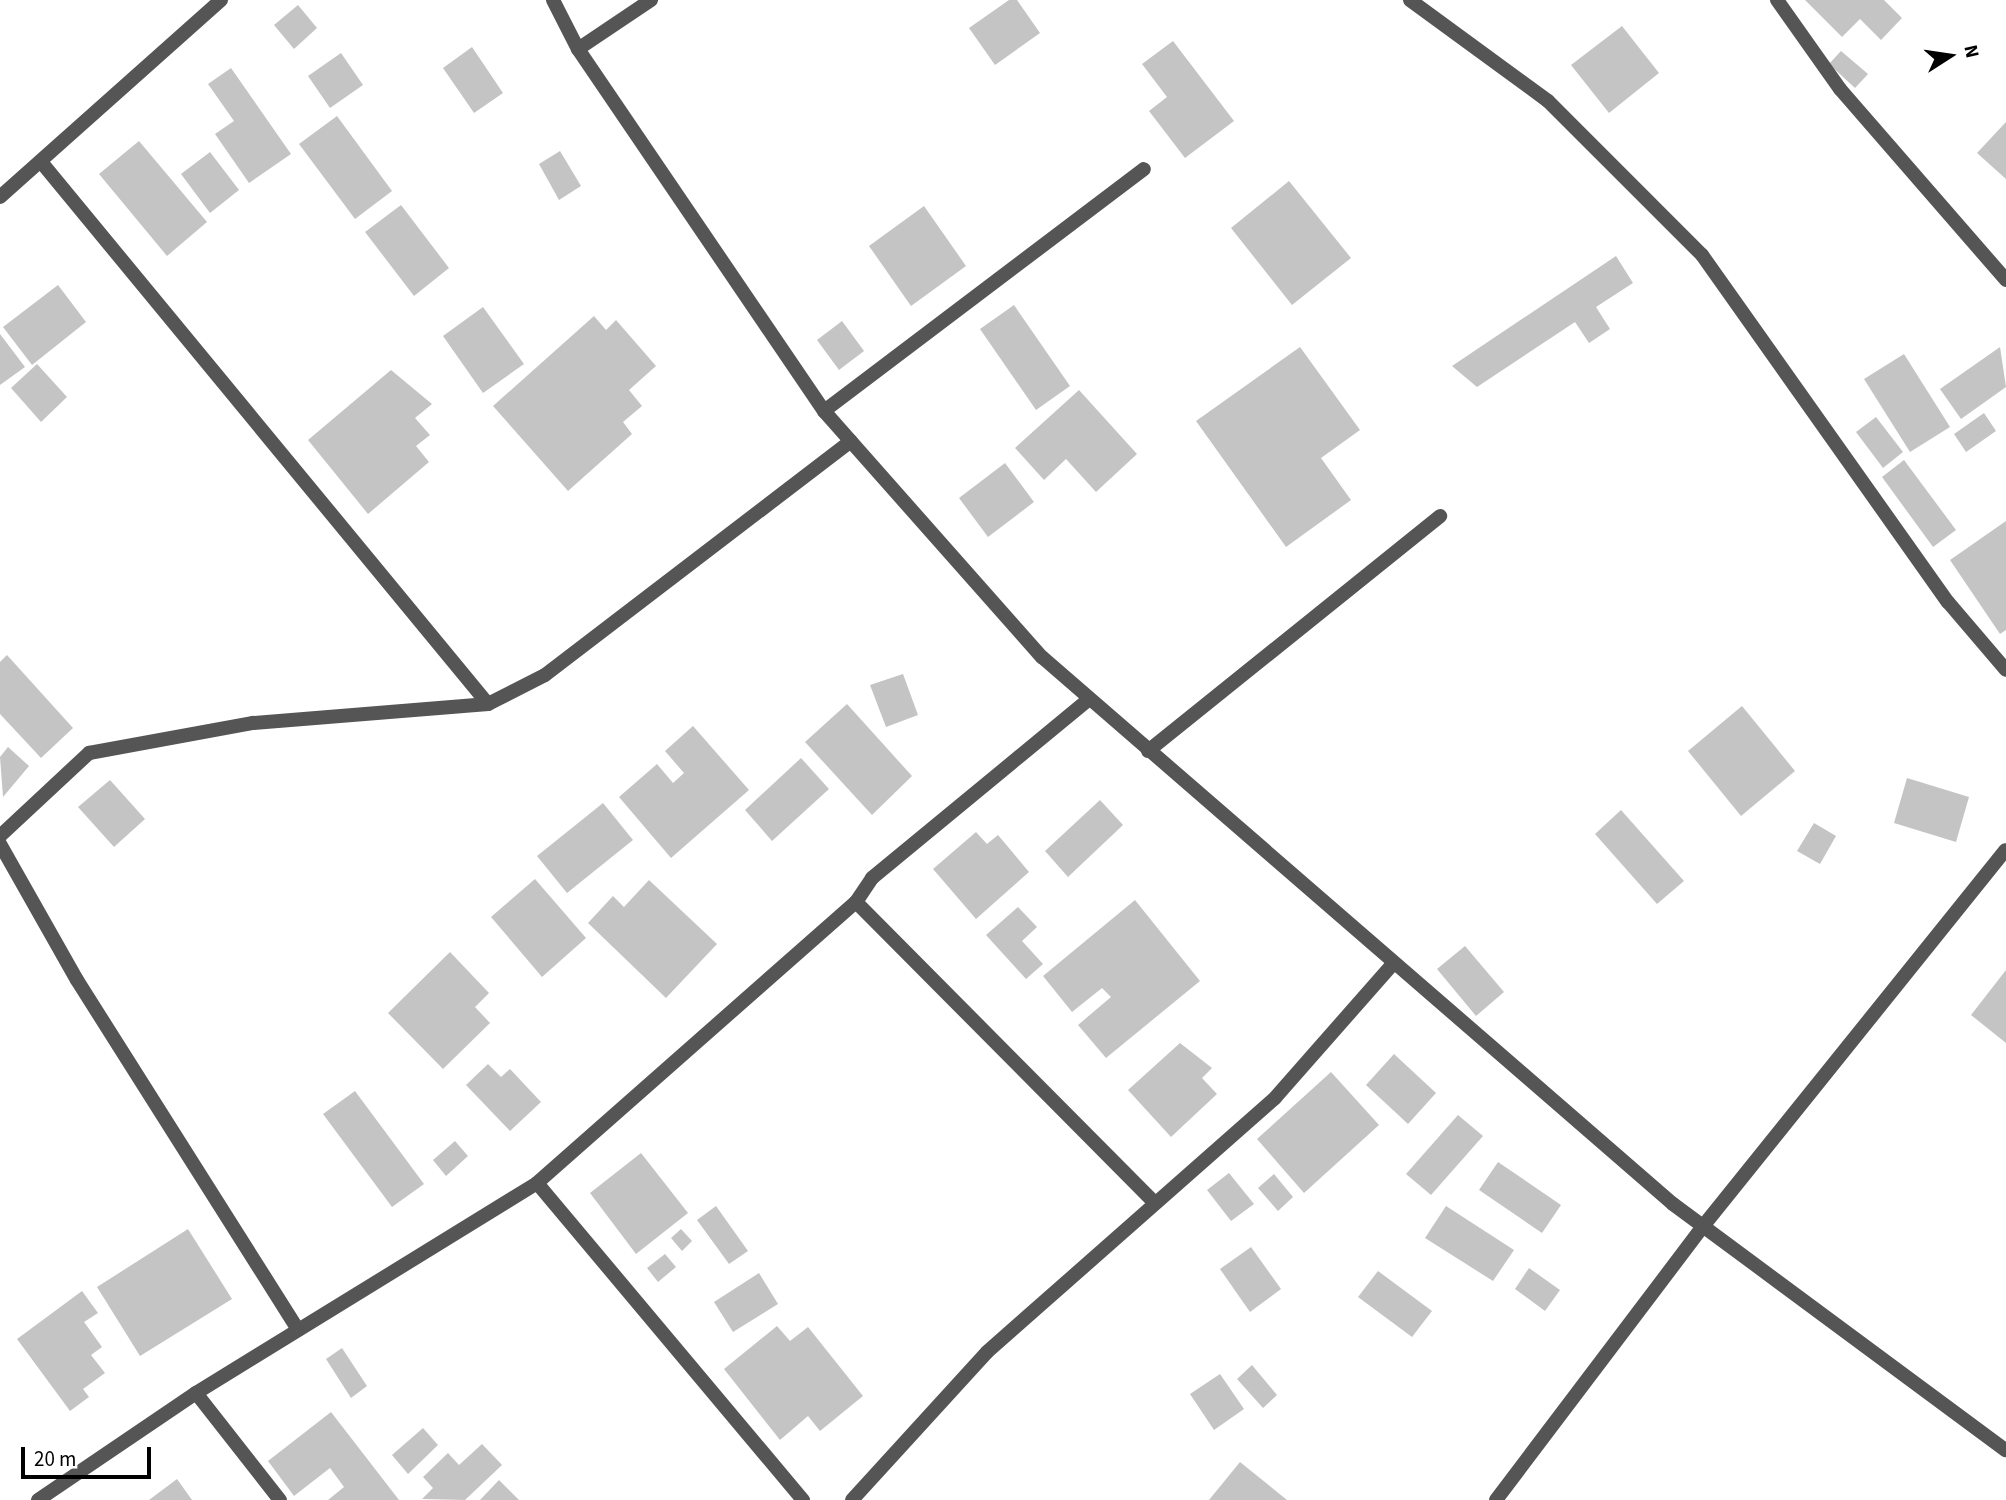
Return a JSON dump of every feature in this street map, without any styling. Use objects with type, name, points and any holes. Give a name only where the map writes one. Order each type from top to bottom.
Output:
[{"type":"street","points":[[0,197],[42,163],[220,0]]},
{"type":"street","points":[[553,0],[578,49],[824,411],[1042,657],[1391,966],[1704,1225],[2006,1450]]},
{"type":"street","points":[[578,49],[651,0]]},
{"type":"street","points":[[1410,0],[1548,101],[1702,254],[1948,602],[2006,670]]},
{"type":"street","points":[[1777,0],[1840,89],[2006,280]]},
{"type":"street","points":[[42,163],[488,704]]},
{"type":"street","points":[[824,411],[1144,169]]},
{"type":"street","points":[[0,835],[89,753],[253,723],[488,704],[545,675],[851,441]]},
{"type":"street","points":[[1148,751],[1440,516]]},
{"type":"street","points":[[38,1500],[196,1393],[537,1183],[856,902],[872,878],[1089,699]]},
{"type":"street","points":[[0,844],[77,980],[298,1330]]},
{"type":"street","points":[[1496,1500],[1704,1225],[2006,850]]},
{"type":"street","points":[[856,902],[1153,1201]]},
{"type":"street","points":[[852,1500],[987,1352],[1153,1201],[1275,1098],[1391,966]]},
{"type":"street","points":[[537,1183],[803,1500]]},
{"type":"street","points":[[196,1393],[280,1500]]},
{"type":"building","points":[[1009,0],[1017,0],[1040,33],[995,65],[969,28]]},
{"type":"building","points":[[1805,0],[1884,0],[1902,18],[1881,40],[1860,19],[1842,37]]},
{"type":"building","points":[[298,5],[317,28],[294,49],[274,25]]},
{"type":"building","points":[[1622,26],[1659,73],[1609,113],[1571,65]]},
{"type":"building","points":[[1173,41],[1234,121],[1185,158],[1149,111],[1167,97],[1142,64]]},
{"type":"building","points":[[472,47],[503,93],[474,113],[443,68]]},
{"type":"building","points":[[1841,51],[1868,74],[1855,88],[1829,64]]},
{"type":"building","points":[[341,53],[363,85],[330,108],[308,76]]},
{"type":"building","points":[[231,68],[291,154],[249,183],[215,134],[234,121],[208,84]]},
{"type":"building","points":[[337,116],[392,191],[355,219],[299,144]]},
{"type":"building","points":[[2006,122],[2006,179],[1977,153]]},
{"type":"building","points":[[139,141],[207,222],[167,256],[99,174]]},
{"type":"building","points":[[560,151],[581,186],[559,200],[539,164]]},
{"type":"building","points":[[210,152],[239,190],[210,213],[181,174]]},
{"type":"building","points":[[1289,181],[1351,258],[1292,305],[1231,228]]},
{"type":"building","points":[[401,205],[449,268],[414,296],[365,232]]},
{"type":"building","points":[[924,206],[966,266],[911,306],[869,246]]},
{"type":"building","points":[[1616,256],[1633,283],[1596,307],[1610,329],[1589,343],[1575,322],[1477,387],[1452,366]]},
{"type":"building","points":[[58,285],[86,322],[32,365],[3,327]]},
{"type":"building","points":[[1014,305],[1070,386],[1036,410],[980,329]]},
{"type":"building","points":[[483,307],[524,364],[483,393],[443,336]]},
{"type":"building","points":[[594,316],[606,330],[616,320],[656,366],[629,390],[642,406],[623,422],[632,434],[568,491],[493,406]]},
{"type":"building","points":[[842,321],[864,351],[839,370],[817,340]]},
{"type":"building","points":[[0,334],[25,367],[0,385]]},
{"type":"building","points":[[1300,347],[1360,430],[1321,458],[1351,500],[1286,547],[1196,421]]},
{"type":"building","points":[[2000,347],[2006,387],[1961,419],[1940,389]]},
{"type":"building","points":[[1904,354],[1950,427],[1910,452],[1864,379]]},
{"type":"building","points":[[37,364],[67,397],[41,422],[11,388]]},
{"type":"building","points":[[391,370],[432,404],[415,418],[430,435],[416,446],[429,462],[368,514],[308,440]]},
{"type":"building","points":[[1079,390],[1137,454],[1096,492],[1066,459],[1044,480],[1015,448]]},
{"type":"building","points":[[1984,413],[1996,431],[1966,452],[1954,434]]},
{"type":"building","points":[[1876,417],[1903,452],[1883,468],[1856,432]]},
{"type":"building","points":[[1904,460],[1956,530],[1933,547],[1882,477]]},
{"type":"building","points":[[1005,463],[1034,502],[988,537],[959,498]]},
{"type":"building","points":[[2006,521],[2006,630],[2000,634],[1950,560]]},
{"type":"building","points":[[7,655],[73,728],[41,758],[0,714],[0,662]]},
{"type":"building","points":[[903,674],[918,715],[886,727],[870,685]]},
{"type":"building","points":[[847,704],[912,776],[872,815],[805,742]]},
{"type":"building","points":[[1742,706],[1795,771],[1741,816],[1688,751]]},
{"type":"building","points":[[693,726],[749,790],[671,858],[619,797],[657,764],[673,783],[684,773],[665,751]]},
{"type":"building","points":[[8,747],[29,766],[3,797],[0,757]]},
{"type":"building","points":[[801,758],[829,789],[772,841],[745,810]]},
{"type":"building","points":[[1907,778],[1969,797],[1956,842],[1894,823]]},
{"type":"building","points":[[110,780],[145,819],[114,847],[78,807]]},
{"type":"building","points":[[1100,800],[1123,825],[1068,877],[1045,851]]},
{"type":"building","points":[[603,803],[633,840],[567,893],[537,856]]},
{"type":"building","points":[[1621,810],[1684,881],[1657,904],[1595,834]]},
{"type":"building","points":[[1814,823],[1836,836],[1820,864],[1797,851]]},
{"type":"building","points":[[976,832],[987,844],[998,835],[1029,872],[976,919],[933,869]]},
{"type":"building","points":[[535,879],[586,938],[542,977],[491,917]]},
{"type":"building","points":[[649,880],[717,944],[666,998],[588,923],[613,896],[624,907]]},
{"type":"building","points":[[1135,900],[1200,981],[1106,1058],[1078,1025],[1111,997],[1102,988],[1072,1012],[1043,976]]},
{"type":"building","points":[[1018,907],[1037,927],[1022,941],[1043,964],[1026,979],[986,935]]},
{"type":"building","points":[[1465,946],[1504,992],[1476,1016],[1437,969]]},
{"type":"building","points":[[450,952],[489,993],[475,1007],[490,1023],[443,1069],[388,1013]]},
{"type":"building","points":[[2006,970],[2006,1043],[1971,1015]]},
{"type":"building","points":[[1180,1043],[1212,1068],[1202,1078],[1217,1094],[1171,1137],[1128,1090]]},
{"type":"building","points":[[1394,1054],[1436,1093],[1408,1124],[1366,1085]]},
{"type":"building","points":[[488,1064],[501,1077],[510,1069],[541,1102],[510,1131],[466,1085]]},
{"type":"building","points":[[1331,1072],[1379,1125],[1304,1193],[1257,1139]]},
{"type":"building","points":[[355,1091],[424,1184],[392,1207],[323,1114]]},
{"type":"building","points":[[1458,1115],[1483,1136],[1431,1195],[1406,1174]]},
{"type":"building","points":[[455,1141],[468,1156],[446,1176],[433,1160]]},
{"type":"building","points":[[641,1153],[688,1213],[636,1254],[590,1193]]},
{"type":"building","points":[[1498,1162],[1561,1205],[1542,1233],[1479,1190]]},
{"type":"building","points":[[1229,1173],[1254,1204],[1231,1221],[1207,1190]]},
{"type":"building","points":[[1274,1174],[1293,1197],[1278,1211],[1258,1188]]},
{"type":"building","points":[[716,1206],[748,1251],[729,1264],[697,1220]]},
{"type":"building","points":[[1446,1206],[1514,1250],[1493,1281],[1425,1238]]},
{"type":"building","points":[[188,1229],[232,1299],[140,1356],[97,1287]]},
{"type":"building","points":[[681,1229],[692,1241],[682,1251],[671,1238]]},
{"type":"building","points":[[1251,1247],[1281,1289],[1250,1312],[1220,1269]]},
{"type":"building","points":[[665,1254],[676,1267],[658,1282],[647,1268]]},
{"type":"building","points":[[1529,1268],[1560,1290],[1545,1311],[1515,1289]]},
{"type":"building","points":[[1378,1271],[1432,1311],[1412,1337],[1358,1297]]},
{"type":"building","points":[[759,1273],[778,1304],[733,1332],[714,1302]]},
{"type":"building","points":[[82,1291],[98,1313],[84,1322],[102,1347],[91,1355],[105,1373],[83,1389],[89,1397],[70,1411],[17,1339]]},
{"type":"building","points":[[777,1326],[790,1341],[808,1327],[863,1396],[820,1431],[808,1416],[780,1440],[724,1369]]},
{"type":"building","points":[[342,1348],[367,1386],[351,1398],[326,1359]]},
{"type":"building","points":[[1252,1365],[1277,1395],[1263,1408],[1237,1379]]},
{"type":"building","points":[[1220,1374],[1244,1409],[1214,1430],[1190,1394]]},
{"type":"building","points":[[331,1412],[399,1500],[328,1500],[344,1487],[330,1468],[294,1496],[268,1461]]},
{"type":"building","points":[[423,1428],[438,1445],[408,1474],[392,1455]]},
{"type":"building","points":[[482,1444],[502,1465],[465,1500],[422,1499],[433,1488],[423,1477],[448,1453],[459,1465]]},
{"type":"building","points":[[1240,1462],[1287,1500],[1209,1500]]},
{"type":"building","points":[[177,1479],[192,1500],[149,1500]]},
{"type":"building","points":[[499,1480],[519,1500],[480,1500]]}]
